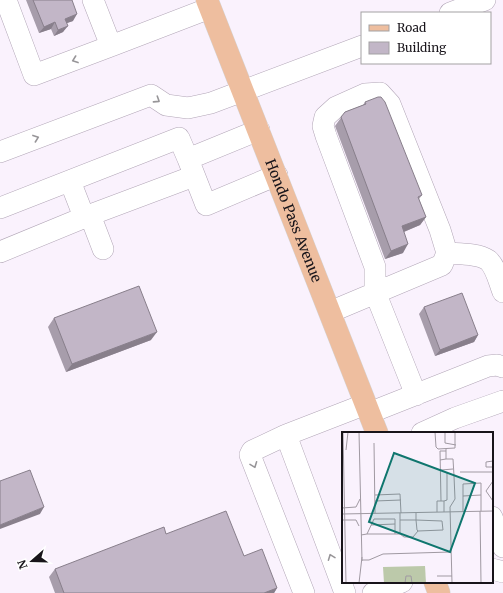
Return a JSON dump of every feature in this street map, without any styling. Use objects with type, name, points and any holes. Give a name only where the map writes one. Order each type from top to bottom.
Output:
[{"type":"main road","name":"Hondo Pass Avenue","points":[[209,4],[371,417]]},
{"type":"street","points":[[6,0],[34,75],[111,46],[209,4]]},
{"type":"street","points":[[14,0],[42,72]]},
{"type":"street","points":[[94,0],[111,46]]},
{"type":"street","points":[[453,12],[484,0]]},
{"type":"street","points":[[0,152],[151,95],[166,105],[188,108],[211,103],[361,46]]},
{"type":"street","points":[[330,312],[375,292],[442,265],[447,253],[390,104],[380,93],[365,94],[336,107],[325,117],[323,126],[375,267],[375,292],[416,395]]},
{"type":"street","points":[[0,252],[87,216],[191,167],[259,130]]},
{"type":"street","points":[[0,208],[179,138],[206,205],[277,175]]},
{"type":"street","points":[[70,181],[103,249]]},
{"type":"street","points":[[447,253],[478,256],[488,260],[495,270],[503,292]]},
{"type":"street","points":[[304,593],[250,455],[252,451],[286,435],[371,417],[416,395],[488,366],[497,365],[503,367]]},
{"type":"street","points":[[427,432],[458,426],[503,401]]},
{"type":"street","points":[[286,435],[345,593]]},
{"type":"street","points":[[493,569],[503,572]]},
{"type":"street","points":[[373,593],[399,583]]},
{"type":"building","points":[[33,0],[72,0],[77,14],[65,19],[68,26],[58,30],[55,22],[44,27]]},
{"type":"building","points":[[381,97],[385,102],[422,195],[418,197],[426,217],[402,226],[408,244],[391,251],[341,117],[345,112],[366,104],[365,102]]},
{"type":"building","points":[[139,286],[157,332],[72,364],[54,318]]},
{"type":"building","points":[[462,293],[478,335],[440,350],[424,307]]},
{"type":"building","points":[[30,470],[44,507],[0,525],[0,481]]},
{"type":"building","points":[[226,511],[244,556],[262,549],[277,588],[264,593],[64,593],[55,569],[164,527],[166,534]]}]
